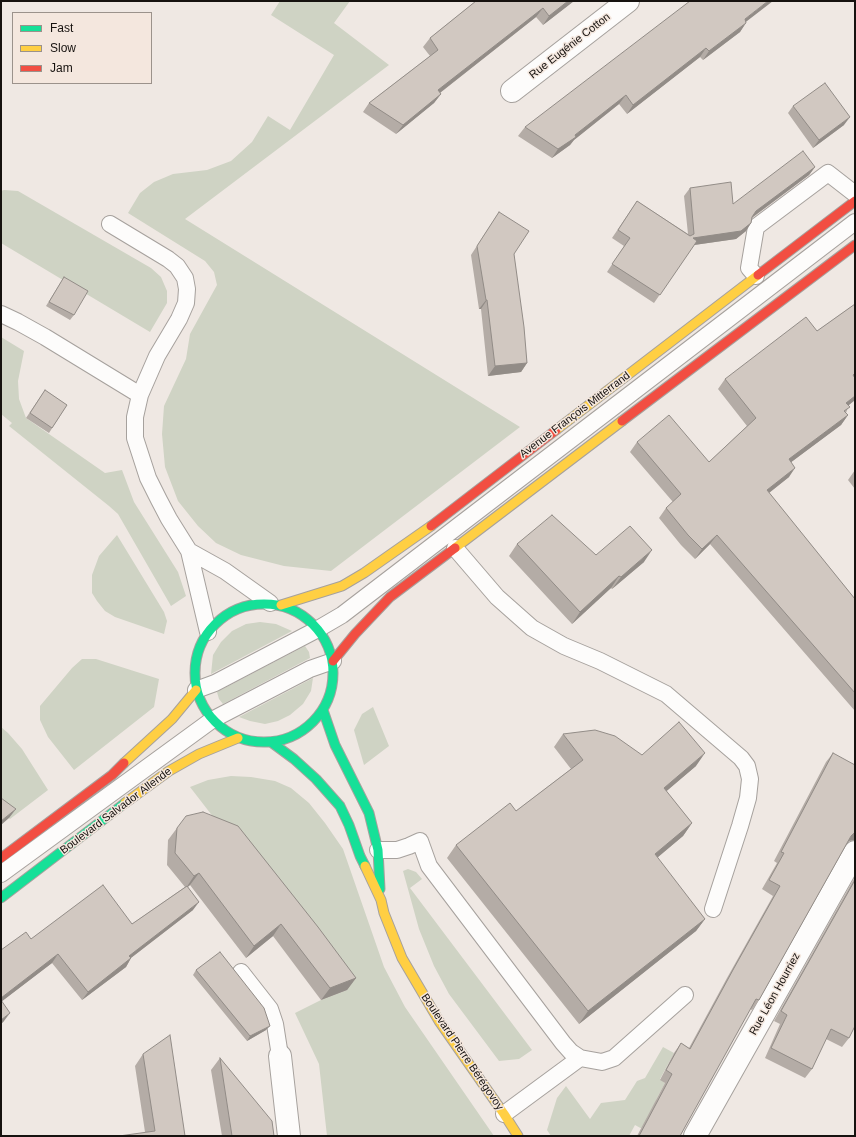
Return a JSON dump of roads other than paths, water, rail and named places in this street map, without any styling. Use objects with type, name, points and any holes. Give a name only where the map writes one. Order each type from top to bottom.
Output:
[{"type":"main road","name":"Avenue François Mitterrand","points":[[238,738],[224,730],[212,720],[202,706],[196,690],[194,674],[200,644],[208,632],[220,619],[236,610],[252,604],[276,604],[342,586],[364,573],[421,533],[855,201]]},
{"type":"main road","points":[[333,661],[355,634],[390,597],[855,245]]},
{"type":"main road","points":[[238,738],[254,742],[271,742],[286,739],[301,732],[313,722],[323,710],[330,695],[334,678],[333,661],[328,646],[318,629],[309,620],[296,611],[276,604]]},
{"type":"main road","points":[[1,858],[112,775],[172,718],[196,690]]},
{"type":"main road","name":"Boulevard Pierre Bérégovoy","points":[[323,710],[335,745],[369,813],[378,850],[381,900]]},
{"type":"main road","name":"Boulevard Salvador Allende","points":[[1,898],[139,792],[169,771],[199,754],[238,738]]},
{"type":"main road","name":"Boulevard Pierre Bérégovoy","points":[[271,742],[294,759],[316,779],[340,806],[349,825],[360,856],[381,900],[402,958],[439,1021],[518,1136]]},
{"type":"street","name":"Rue Eugénie Cotton","points":[[512,91],[628,1]]},
{"type":"street","name":"Rue Léon Hourriez","points":[[695,1136],[855,852]]},
{"type":"street","points":[[280,1056],[289,1136]]},
{"type":"lane","points":[[756,276],[749,268],[756,227],[828,173],[855,194]]},
{"type":"lane","points":[[196,690],[215,683],[342,615],[855,222]]},
{"type":"lane","points":[[110,224],[168,259],[177,266],[185,278],[187,289],[186,303],[157,356],[140,395],[135,417],[135,438],[148,478],[168,519],[189,551],[208,632]]},
{"type":"lane","points":[[1,314],[45,337],[140,395]]},
{"type":"lane","points":[[455,548],[497,597],[532,628],[564,646],[600,661],[666,694],[741,758],[748,766],[750,779],[748,798],[713,909]]},
{"type":"lane","points":[[189,551],[225,571],[276,604]]},
{"type":"lane","points":[[1,874],[212,720],[310,669],[333,661]]},
{"type":"lane","points":[[378,850],[397,850],[420,841],[428,866],[563,1043],[571,1052],[580,1058],[602,1062],[614,1058],[685,995]]},
{"type":"lane","points":[[241,972],[270,1009],[276,1024],[280,1056]]},
{"type":"lane","points":[[504,1114],[580,1058]]}]
